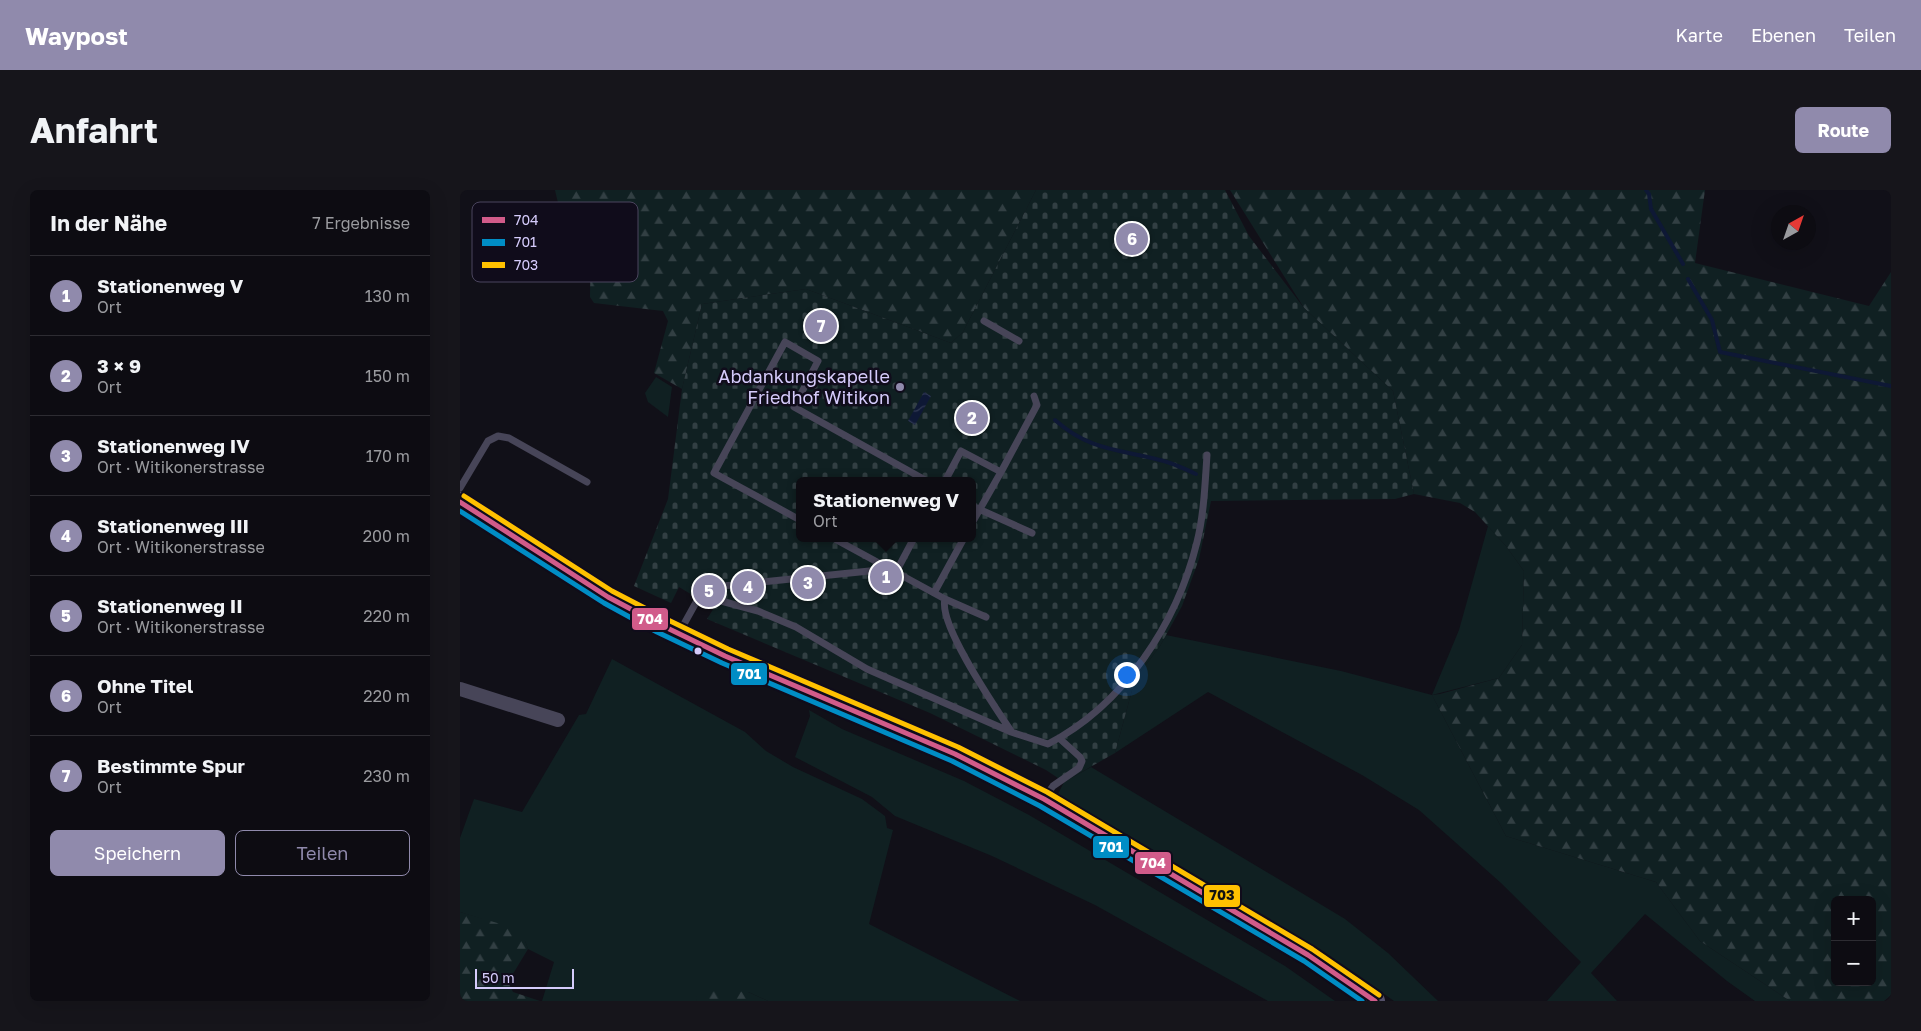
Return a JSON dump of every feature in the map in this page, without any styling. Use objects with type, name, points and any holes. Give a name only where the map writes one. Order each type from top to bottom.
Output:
[{"type":"main road","points":[[460,502],[608,597],[742,663],[955,754],[1044,799],[1308,955],[1375,1001]]},
{"type":"street","points":[[460,689],[558,720]]},
{"type":"lane","points":[[984,321],[1019,341]]},
{"type":"lane","points":[[796,518],[714,473],[785,342],[818,360],[794,407],[920,477]]},
{"type":"lane","points":[[976,516],[1037,405],[1034,396]]},
{"type":"lane","points":[[460,488],[488,442],[498,436],[510,438],[586,482]]},
{"type":"lane","points":[[947,477],[961,452],[1001,472]]},
{"type":"lane","points":[[699,595],[758,611],[796,627],[867,668],[1011,732],[1048,744],[1093,713],[1126,681],[1158,638],[1182,592],[1197,542],[1204,504],[1207,455]]},
{"type":"lane","points":[[976,508],[1032,533]]},
{"type":"lane","points":[[840,542],[945,599],[986,617]]},
{"type":"lane","points":[[892,571],[911,542]]},
{"type":"lane","points":[[934,593],[962,542]]},
{"type":"lane","points":[[679,633],[704,588],[892,571]]},
{"type":"lane","points":[[945,599],[943,606],[955,638],[970,668],[1011,732]]},
{"type":"lane","points":[[1044,799],[1053,786],[1079,768],[1082,761],[1059,738]]},
{"type":"green space","points":[[555,190],[1036,190],[963,332],[951,343],[806,289],[702,304],[682,389],[654,373],[668,321],[663,311],[594,303],[590,297],[590,282],[638,282],[638,202],[558,202]]},
{"type":"green space","points":[[1036,190],[1225,190],[1249,236],[1304,308],[1393,391],[1414,494],[1395,499],[1211,501],[1199,559],[1182,606],[1160,646],[1135,679],[1115,753],[1064,782],[1046,770],[930,713],[707,619],[714,608],[679,587],[671,603],[634,586],[668,499],[682,389],[702,304],[806,289],[951,343],[963,332]]},
{"type":"green space","points":[[1230,190],[1705,190],[1695,263],[1869,306],[1891,272],[1891,995],[1884,1001],[1790,1001],[1700,941],[1656,882],[1506,836],[1432,695],[1499,678],[1522,645],[1524,571],[1506,546],[1475,512],[1460,503],[1414,494],[1393,391],[1304,308]]},
{"type":"green space","points":[[656,377],[672,387],[668,417],[648,402],[645,393]]},
{"type":"green space","points":[[1488,526],[1506,546],[1524,571],[1522,645],[1499,678],[1432,695],[1459,630]]},
{"type":"green space","points":[[1166,635],[1341,671],[1432,695],[1506,836],[1656,882],[1700,941],[1790,1001],[1755,1001],[1727,981],[1645,914],[1591,973],[1617,1001],[1547,1001],[1581,962],[1501,883],[1419,810],[1362,775],[1208,692],[1115,753],[1135,679]]},
{"type":"green space","points":[[612,659],[745,732],[766,751],[793,767],[862,799],[885,816],[887,828],[893,830],[869,924],[1020,1001],[768,1001],[748,992],[696,997],[697,1001],[542,1001],[554,962],[528,949],[525,941],[482,919],[460,912],[460,838],[474,799],[522,812],[579,715],[586,714]]},
{"type":"green space","points":[[809,710],[842,729],[964,781],[1029,815],[1285,966],[1335,1001],[1268,1001],[1095,905],[992,856],[895,816],[872,797],[795,757],[810,716]]},
{"type":"green space","points":[[1091,767],[1345,919],[1388,953],[1438,1001],[1394,1001],[1343,965],[1257,912],[1058,794],[1064,782]]},
{"type":"green space","points":[[460,912],[521,930],[528,949],[508,982],[513,992],[540,1001],[460,1001]]},
{"type":"green space","points":[[714,989],[748,992],[768,1001],[697,1001],[695,997]]},
{"type":"water","points":[[924,392],[931,396],[915,425],[908,421]]},
{"type":"waterway","points":[[1646,190],[1649,194],[1651,209],[1683,264]]},
{"type":"waterway","points":[[1688,279],[1712,320],[1720,352],[1891,386]]},
{"type":"waterway","points":[[1055,420],[1069,431],[1096,445],[1170,463],[1196,474]]},
{"type":"transit line","name":"703","points":[[464,496],[612,591],[664,618],[728,649],[958,747],[1047,792],[1312,949],[1379,995]]},
{"type":"transit line","name":"704","points":[[460,502],[608,597],[661,625],[725,656],[955,754],[1044,799],[1308,955],[1375,1001]]},
{"type":"transit line","name":"701","points":[[460,511],[604,603],[657,632],[722,663],[952,761],[1040,806],[1304,961],[1362,1001]]},
{"type":"place","name":"Ohne Titel","points":[[1132,239]]},
{"type":"place","name":"Bestimmte Spur","points":[[821,326]]},
{"type":"place","name":"Abdankungskapelle Friedhof Witikon","points":[[900,387]]},
{"type":"place","name":"3 × 9","points":[[972,418]]},
{"type":"place","name":"Stationenweg V","points":[[886,577]]},
{"type":"place","name":"Stationenweg IV","points":[[808,583]]},
{"type":"place","name":"Stationenweg III","points":[[748,587]]},
{"type":"place","name":"Stationenweg II","points":[[709,591]]}]
